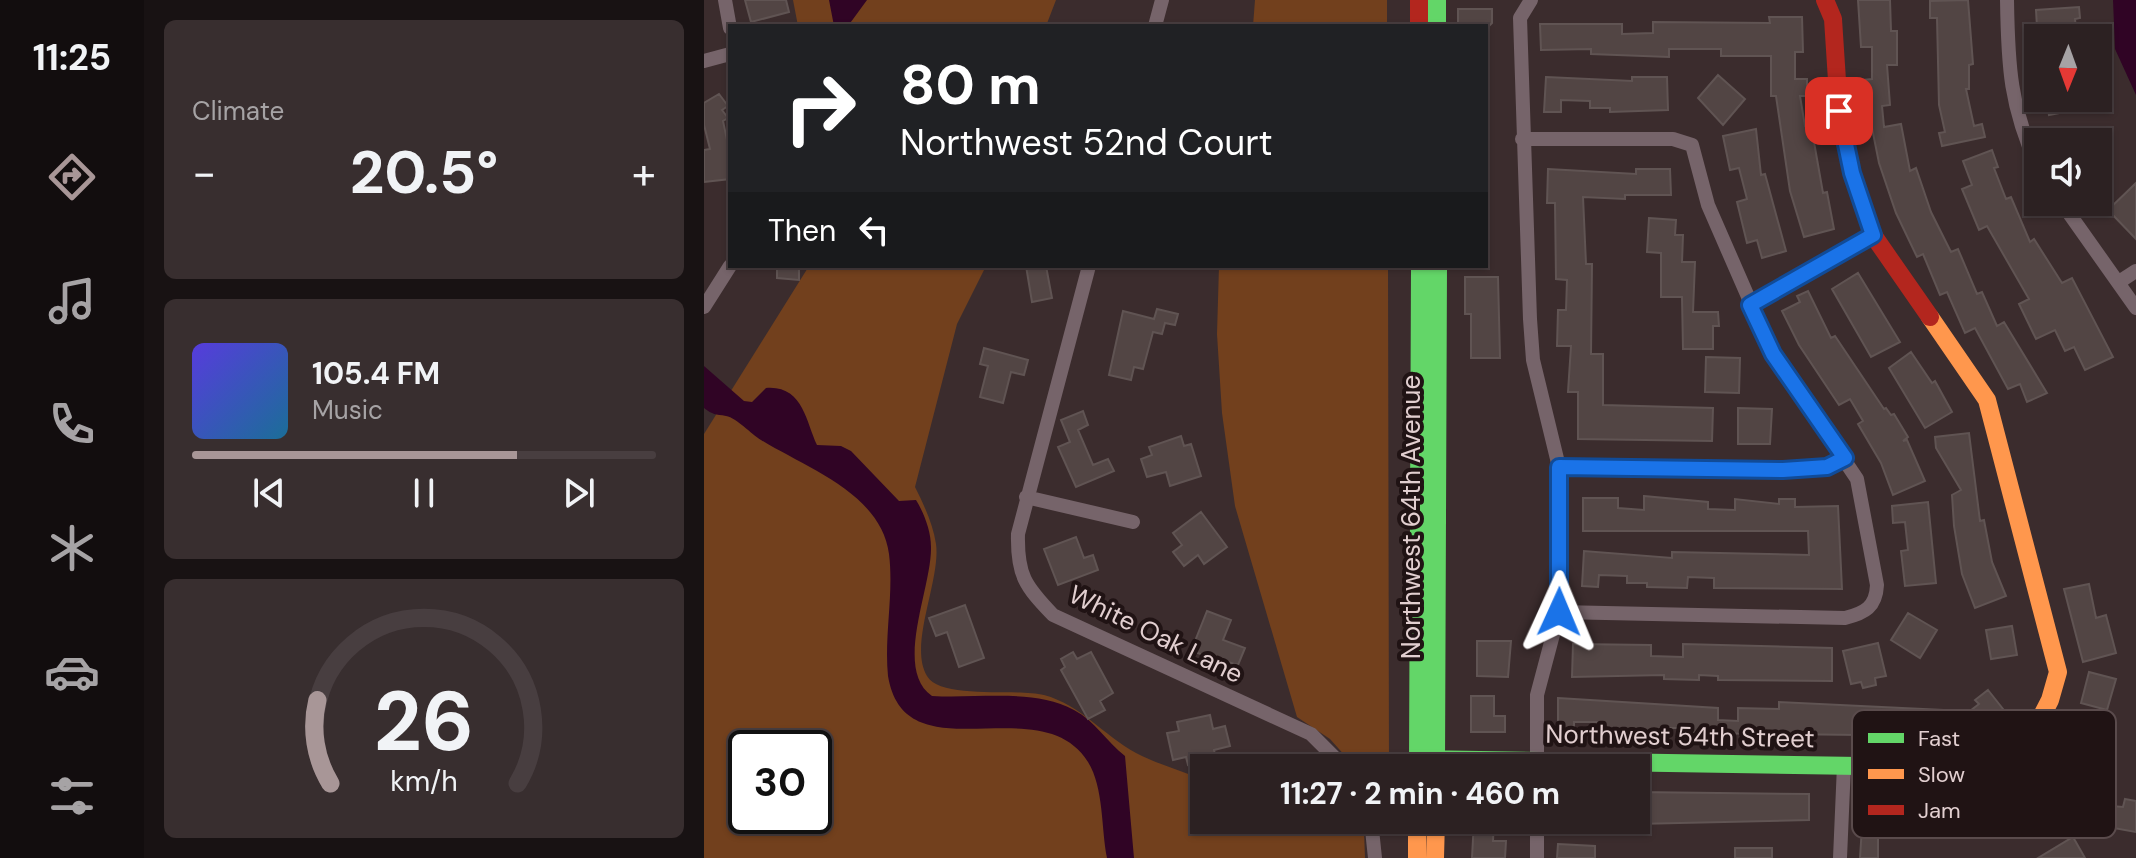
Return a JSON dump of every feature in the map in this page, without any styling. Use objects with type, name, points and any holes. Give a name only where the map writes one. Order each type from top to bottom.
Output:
[{"type":"street","points":[[725,0],[729,24]]},
{"type":"street","points":[[1156,24],[1162,0]]},
{"type":"street","points":[[1419,0],[1419,24]]},
{"type":"street","points":[[1437,0],[1437,24]]},
{"type":"street","points":[[1531,0],[1520,18],[1522,139],[1533,360],[1559,467],[1559,612],[1537,695],[1537,754]]},
{"type":"street","name":"Northwest 54th Street","points":[[1825,0],[1833,19],[1839,111],[1852,173],[1873,235],[1987,400],[2058,672],[2045,710]]},
{"type":"street","points":[[2007,0],[2008,70],[2018,123],[2024,136]]},
{"type":"street","points":[[704,61],[728,55]]},
{"type":"street","points":[[1522,139],[1673,139],[1692,145],[1708,205],[1773,354],[1857,479],[1877,585],[1874,603],[1861,614],[1845,618],[1559,612]]},
{"type":"street","points":[[2071,216],[2136,308]]},
{"type":"street","points":[[1750,305],[1873,235]]},
{"type":"street","points":[[704,307],[729,268]]},
{"type":"street","name":"White Oak Lane","points":[[1088,268],[1018,534],[1018,564],[1028,588],[1053,615],[1311,734],[1331,754]]},
{"type":"street","name":"Northwest 64th Avenue","points":[[1420,268],[1427,754]]},
{"type":"street","name":"Northwest 64th Avenue","points":[[1427,754],[1438,268]]},
{"type":"street","points":[[2119,282],[2136,271]]},
{"type":"street","points":[[1559,467],[1783,470],[1827,467],[1845,458]]},
{"type":"street","points":[[1026,497],[1133,522]]},
{"type":"street","name":"Northwest 54th Street","points":[[1650,764],[1852,765]]},
{"type":"street","points":[[1840,858],[1844,765]]},
{"type":"street","points":[[1372,834],[1375,858]]},
{"type":"street","points":[[1417,834],[1417,858]]},
{"type":"street","points":[[1435,858],[1436,834]]},
{"type":"street","points":[[1537,834],[1537,858]]},
{"type":"shaded area","points":[[793,0],[1056,0],[1047,24],[798,24]]},
{"type":"shaded area","points":[[829,0],[867,0],[849,24],[834,24]]},
{"type":"shaded area","points":[[1255,0],[1387,0],[1387,24],[1253,24]]},
{"type":"shaded area","points":[[2113,0],[2136,0],[2136,95],[2115,49]]},
{"type":"shaded area","points":[[808,268],[985,268],[957,324],[915,487],[936,544],[934,575],[921,647],[927,676],[947,688],[963,691],[1044,695],[1081,713],[1136,753],[1190,775],[1190,834],[1364,834],[1365,858],[704,858],[704,434]]},
{"type":"shaded area","points":[[1219,268],[1388,268],[1389,754],[1343,754],[1330,739],[1297,717],[1235,506],[1222,413],[1217,334]]},
{"type":"shaded area","points":[[704,366],[744,401],[752,402],[766,388],[788,392],[806,416],[817,445],[841,446],[851,451],[899,501],[916,500],[926,522],[931,547],[915,648],[921,684],[932,696],[1041,699],[1074,710],[1088,720],[1125,756],[1134,858],[1107,858],[1093,772],[1088,762],[1067,741],[1039,731],[946,728],[920,722],[900,706],[888,676],[890,569],[883,533],[872,514],[839,485],[761,440],[735,420],[704,408]]},
{"type":"building","points":[[745,0],[786,0],[789,12],[751,22]]},
{"type":"building","points":[[1858,0],[1890,0],[1891,31],[1897,31],[1897,65],[1887,65],[1890,105],[1882,106],[1884,127],[1901,124],[1910,171],[1916,168],[1931,212],[1951,252],[1958,249],[1977,294],[1982,292],[1997,326],[2004,322],[2047,393],[2027,402],[2020,384],[2008,389],[1975,328],[1965,333],[1947,292],[1940,295],[1923,254],[1917,257],[1896,213],[1879,163],[1870,118],[1866,118],[1863,80],[1872,79],[1872,47],[1861,47]]},
{"type":"building","points":[[1968,0],[1973,64],[1969,65],[1969,89],[1966,89],[1974,126],[1982,124],[1985,137],[1942,146],[1939,133],[1945,132],[1939,105],[1937,18],[1930,18],[1930,1]]},
{"type":"building","points":[[2079,7],[2080,18],[2075,19],[2076,24],[2037,24],[2036,10]]},
{"type":"building","points":[[1458,9],[1492,9],[1492,23],[1489,26],[1458,24]]},
{"type":"building","points":[[1769,17],[1802,17],[1803,52],[1795,52],[1795,79],[1807,79],[1807,96],[1800,96],[1805,126],[1811,125],[1823,193],[1827,192],[1834,229],[1804,237],[1790,191],[1776,96],[1771,96],[1771,56],[1721,56],[1721,49],[1669,49],[1669,57],[1591,54],[1591,49],[1541,50],[1540,24],[1622,24],[1622,34],[1653,33],[1653,22],[1770,23]]},
{"type":"building","points":[[1718,75],[1745,99],[1723,125],[1698,98]]},
{"type":"building","points":[[1546,77],[1632,81],[1632,77],[1667,77],[1668,110],[1610,112],[1610,108],[1590,108],[1590,101],[1561,100],[1561,112],[1544,112]]},
{"type":"building","points":[[719,94],[728,106],[722,110],[728,118],[723,121],[728,145],[728,179],[704,182],[704,150],[710,149],[704,125],[704,103]]},
{"type":"building","points":[[1756,129],[1761,175],[1765,174],[1786,251],[1762,258],[1757,240],[1747,243],[1737,202],[1747,199],[1739,168],[1730,170],[1723,136]]},
{"type":"building","points":[[1992,150],[1998,167],[1994,168],[2006,199],[2011,197],[2030,242],[2034,239],[2062,283],[2072,278],[2113,357],[2085,370],[2074,347],[2065,351],[2055,330],[2036,339],[2019,304],[2029,299],[1987,226],[1979,230],[1962,189],[1972,185],[1963,161]]},
{"type":"building","points":[[1548,169],[1636,174],[1636,169],[1670,169],[1671,195],[1625,195],[1625,199],[1583,197],[1586,264],[1592,264],[1591,354],[1603,354],[1603,405],[1713,408],[1712,441],[1578,439],[1578,392],[1568,392],[1571,346],[1557,346],[1558,310],[1566,310],[1567,280],[1556,279],[1555,203],[1547,203]]},
{"type":"building","points":[[2136,183],[2136,239],[2112,214],[2112,206]]},
{"type":"building","points":[[1649,218],[1676,220],[1675,235],[1683,235],[1682,262],[1695,262],[1693,312],[1718,312],[1719,326],[1713,326],[1713,349],[1683,349],[1682,297],[1661,297],[1661,253],[1647,252]]},
{"type":"building","points":[[777,268],[799,268],[799,280],[777,278]]},
{"type":"building","points":[[1026,268],[1046,268],[1052,298],[1032,302]]},
{"type":"building","points":[[1858,273],[1900,342],[1871,357],[1832,289]]},
{"type":"building","points":[[1465,277],[1498,277],[1500,358],[1471,358],[1471,314],[1465,314]]},
{"type":"building","points":[[1808,291],[1831,338],[1835,336],[1884,409],[1894,414],[1908,437],[1903,441],[1907,440],[1925,481],[1893,495],[1881,463],[1858,424],[1863,421],[1850,399],[1839,405],[1799,345],[1782,311],[1800,302],[1797,296]]},
{"type":"building","points":[[1157,309],[1178,314],[1175,325],[1165,323],[1162,334],[1153,332],[1143,369],[1134,367],[1131,380],[1109,375],[1123,311],[1154,319]]},
{"type":"building","points":[[984,348],[1028,360],[1024,375],[1011,372],[1003,403],[980,397],[988,366],[980,364]]},
{"type":"building","points":[[1911,352],[1932,383],[1935,381],[1952,412],[1925,428],[1889,368]]},
{"type":"building","points":[[1706,357],[1740,358],[1739,393],[1705,392]]},
{"type":"building","points":[[1738,408],[1772,409],[1770,444],[1738,444]]},
{"type":"building","points":[[1083,411],[1088,425],[1078,430],[1093,465],[1108,459],[1114,471],[1076,487],[1058,447],[1070,442],[1061,420]]},
{"type":"building","points":[[1969,433],[1980,521],[1984,520],[1992,562],[2006,596],[1975,608],[1962,574],[1954,526],[1952,495],[1961,490],[1936,448],[1935,437]]},
{"type":"building","points":[[1181,436],[1184,446],[1191,444],[1201,476],[1170,486],[1166,472],[1147,477],[1141,459],[1152,455],[1149,447]]},
{"type":"building","points":[[1644,496],[1708,502],[1708,509],[1735,510],[1735,499],[1779,504],[1779,499],[1795,499],[1795,507],[1838,506],[1842,589],[1714,588],[1714,578],[1688,577],[1687,588],[1647,587],[1647,583],[1627,583],[1627,576],[1599,575],[1598,587],[1582,586],[1584,551],[1672,558],[1672,552],[1809,555],[1808,531],[1583,531],[1583,498],[1618,498],[1618,508],[1644,510]]},
{"type":"building","points":[[1928,502],[1936,583],[1905,586],[1901,551],[1908,550],[1905,522],[1893,523],[1892,506]]},
{"type":"building","points":[[1201,512],[1227,547],[1204,564],[1198,555],[1184,566],[1173,552],[1182,545],[1173,533]]},
{"type":"building","points":[[1076,537],[1084,558],[1093,555],[1098,570],[1058,585],[1044,549]]},
{"type":"building","points":[[2089,584],[2096,618],[2106,615],[2116,653],[2083,662],[2064,589]]},
{"type":"building","points":[[965,605],[984,658],[959,667],[947,632],[936,636],[929,618]]},
{"type":"building","points":[[1207,611],[1231,620],[1223,640],[1245,648],[1238,665],[1191,651]]},
{"type":"building","points":[[1908,613],[1937,630],[1920,658],[1891,640]]},
{"type":"building","points":[[2012,626],[2017,655],[1991,659],[1986,630]]},
{"type":"building","points":[[1477,641],[1511,641],[1508,677],[1477,676]]},
{"type":"building","points":[[1878,643],[1886,676],[1875,678],[1876,685],[1863,688],[1861,682],[1851,684],[1843,651]]},
{"type":"building","points":[[1573,644],[1651,645],[1651,656],[1683,657],[1683,644],[1832,648],[1832,681],[1718,680],[1718,676],[1699,675],[1699,680],[1664,679],[1664,675],[1572,677]]},
{"type":"building","points":[[1073,652],[1077,659],[1091,652],[1113,693],[1100,701],[1105,710],[1088,719],[1061,670],[1065,667],[1061,659]]},
{"type":"building","points":[[2089,672],[2116,679],[2107,710],[2081,703]]},
{"type":"building","points":[[1988,690],[2004,710],[1971,710],[1979,704],[1975,700]]},
{"type":"building","points":[[1471,696],[1494,696],[1494,716],[1505,716],[1505,732],[1471,732]]},
{"type":"building","points":[[1558,698],[1718,708],[1718,720],[1738,721],[1738,708],[1779,709],[1779,702],[1943,710],[1852,710],[1852,735],[1689,733],[1689,728],[1662,728],[1662,734],[1618,729],[1618,733],[1603,733],[1603,722],[1574,722],[1574,732],[1558,732]]},
{"type":"building","points":[[1210,715],[1213,729],[1225,726],[1230,746],[1214,750],[1215,754],[1190,754],[1190,765],[1186,757],[1173,760],[1167,733],[1179,731],[1177,722]]},
{"type":"building","points":[[1650,792],[1809,794],[1809,820],[1650,824]]},
{"type":"building","points":[[2125,799],[2136,801],[2136,832],[2116,828],[2116,806],[2123,807]]},
{"type":"building","points":[[1473,834],[1493,834],[1493,841],[1506,841],[1505,858],[1472,858]]},
{"type":"building","points":[[1861,838],[1878,838],[1878,858],[1860,858]]},
{"type":"building","points":[[2074,838],[2085,858],[2038,858]]},
{"type":"building","points":[[1558,844],[1595,846],[1595,858],[1557,858]]},
{"type":"building","points":[[1735,848],[1772,848],[1772,858],[1735,858]]},
{"type":"traffic: fast","points":[[1437,0],[1437,24]]},
{"type":"traffic: fast","points":[[1418,754],[1420,268]]},
{"type":"traffic: fast","points":[[1436,754],[1438,268]]},
{"type":"traffic: fast","points":[[1650,763],[1852,766]]},
{"type":"traffic: slow","points":[[1930,317],[1987,400],[2058,672],[2045,710]]},
{"type":"traffic: slow","points":[[1417,834],[1417,858]]},
{"type":"traffic: slow","points":[[1435,858],[1436,834]]},
{"type":"traffic: jam","points":[[1419,0],[1419,24]]},
{"type":"traffic: jam","points":[[1825,0],[1833,19],[1839,111],[1852,173],[1873,235],[1930,317]]},
{"type":"route","points":[[1559,612],[1559,467],[1783,470],[1827,467],[1845,458],[1773,354],[1750,305],[1873,235],[1852,173],[1839,111]]}]
